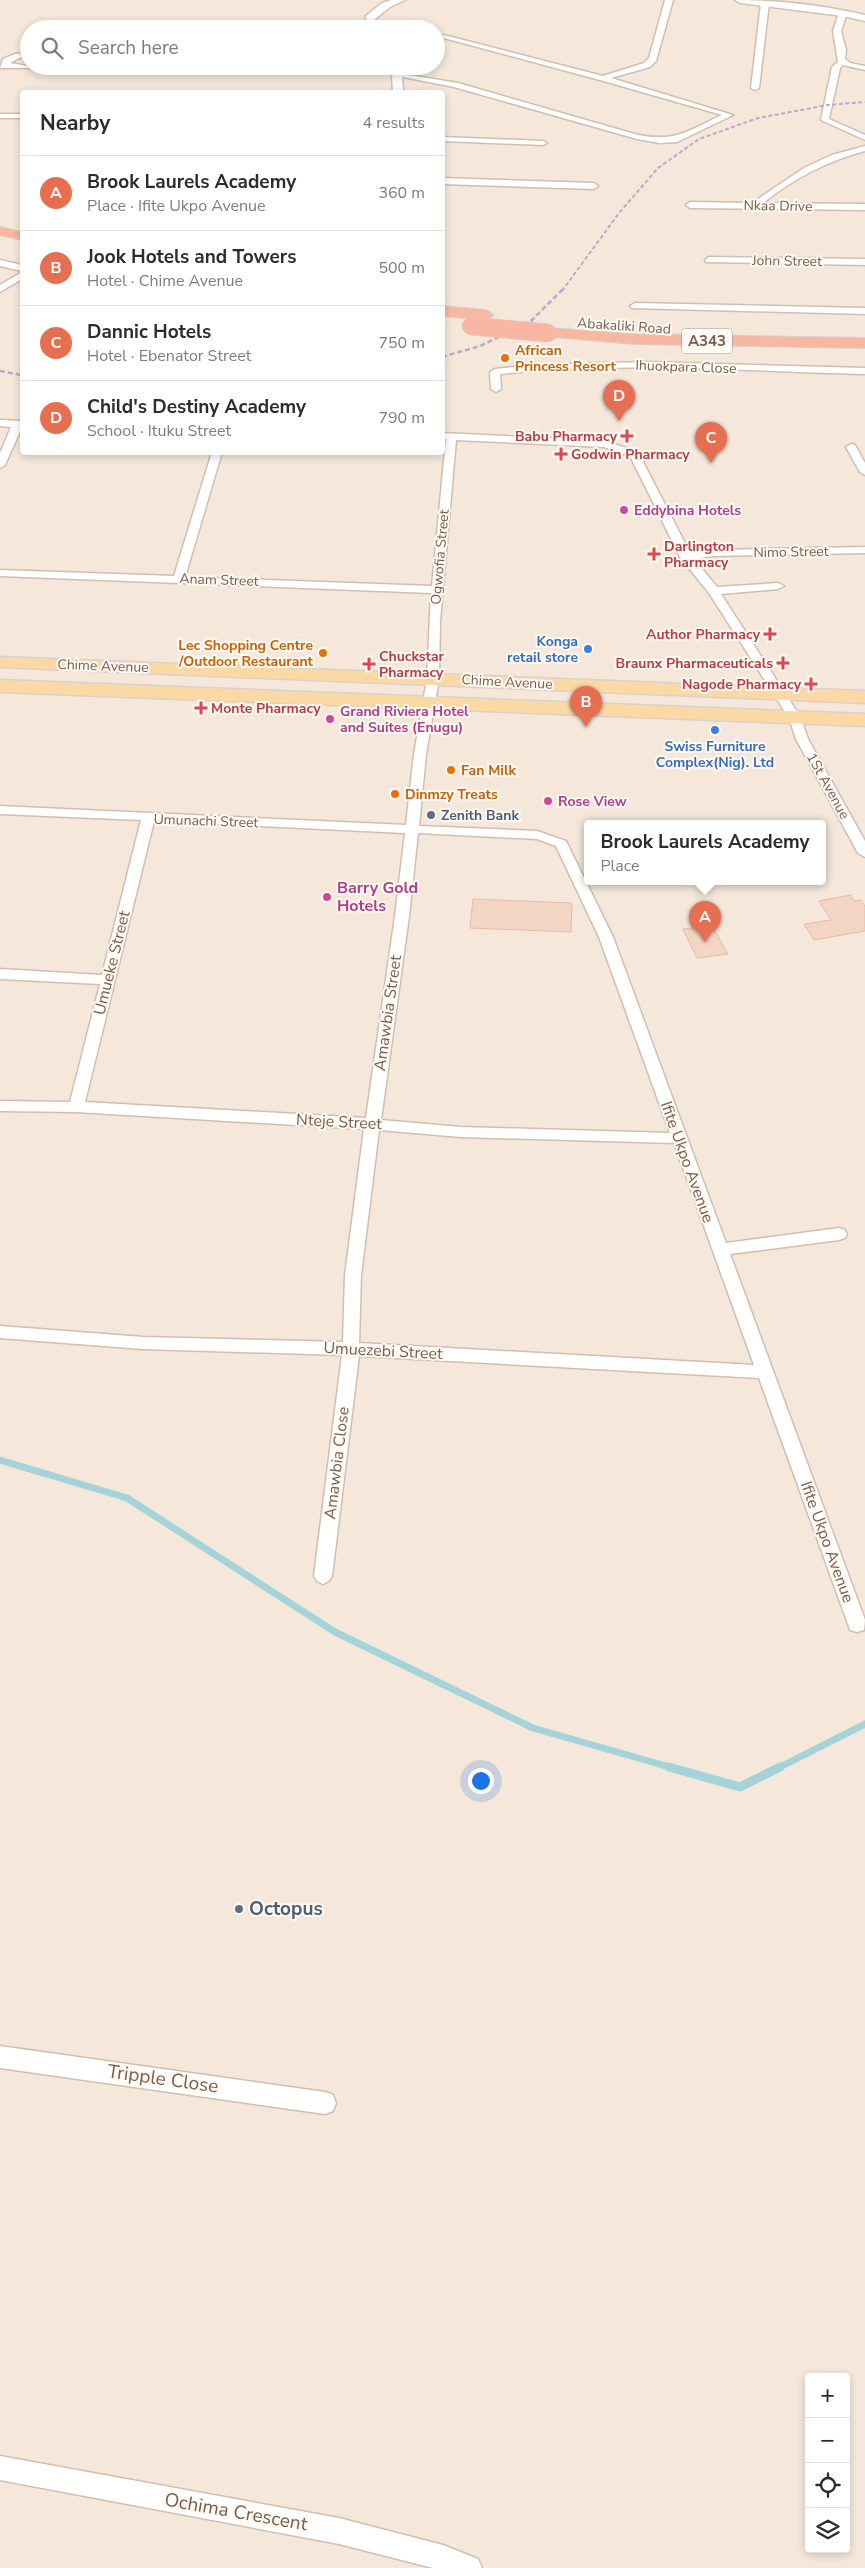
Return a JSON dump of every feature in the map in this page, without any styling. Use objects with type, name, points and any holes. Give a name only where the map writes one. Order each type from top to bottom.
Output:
[{"type":"highway","points":[[0,231],[20,236]]},
{"type":"highway","points":[[0,238],[20,243]]},
{"type":"highway","name":"Abakaliki Road","points":[[445,311],[486,315],[634,339],[865,343]]},
{"type":"highway","name":"Abakaliki Road","points":[[445,323],[471,326],[865,334]]},
{"type":"main road","points":[[370,20],[370,18],[386,5],[400,0]]},
{"type":"main road","points":[[740,0],[843,13],[865,18]]},
{"type":"main road","points":[[395,75],[398,90]]},
{"type":"main road","name":"Chime Avenue","points":[[0,662],[865,697]]},
{"type":"main road","name":"Chime Avenue","points":[[0,686],[865,720]]},
{"type":"street","points":[[603,78],[647,65],[653,59],[669,0]]},
{"type":"street","points":[[755,88],[765,3]]},
{"type":"street","points":[[843,13],[837,31],[844,62]]},
{"type":"street","points":[[411,75],[637,137],[660,141],[674,140],[729,115],[603,78],[445,37]]},
{"type":"street","points":[[3,63],[20,56]]},
{"type":"street","points":[[865,68],[844,62],[836,67],[825,120],[865,138]]},
{"type":"street","points":[[3,63],[20,67]]},
{"type":"street","points":[[0,116],[20,116]]},
{"type":"street","points":[[445,139],[544,143]]},
{"type":"street","points":[[754,205],[800,174],[828,160],[865,148]]},
{"type":"street","points":[[445,181],[594,186]]},
{"type":"street","name":"Nkaa Drive","points":[[690,205],[865,207]]},
{"type":"street","name":"John Street","points":[[709,260],[865,262]]},
{"type":"street","points":[[0,263],[20,268]]},
{"type":"street","points":[[0,289],[20,276]]},
{"type":"street","points":[[635,306],[865,311]]},
{"type":"street","name":"Ihuokpara Close","points":[[496,389],[495,372],[532,368],[647,364],[865,371]]},
{"type":"street","points":[[0,423],[20,424],[0,465]]},
{"type":"street","points":[[447,436],[573,442],[622,448],[634,454],[686,557],[714,591],[780,695]]},
{"type":"street","name":"Ogwofia Street","points":[[434,679],[434,620],[438,590],[447,436]]},
{"type":"street","points":[[851,448],[865,472]]},
{"type":"street","points":[[179,578],[216,455]]},
{"type":"street","name":"Nimo Street","points":[[686,557],[713,553],[865,550]]},
{"type":"street","name":"Anam Street","points":[[0,573],[179,578],[438,590]]},
{"type":"street","points":[[714,591],[778,586]]},
{"type":"street","name":"Amawbia Street","points":[[351,1349],[353,1275],[371,1124],[412,828],[420,754],[434,679]]},
{"type":"street","name":"1St Avenue","points":[[780,695],[795,718],[802,739],[865,853]]},
{"type":"street","name":"Umunachi Street","points":[[0,810],[148,819],[412,828]]},
{"type":"street","name":"Umueke Street","points":[[76,1107],[148,819]]},
{"type":"street","name":"Ifite Ukpo Avenue","points":[[412,828],[537,835],[552,838],[561,844],[606,937],[677,1138],[857,1624]]},
{"type":"street","points":[[0,974],[107,980]]},
{"type":"street","name":"Nteje Street","points":[[0,1106],[76,1107],[371,1124],[461,1132],[677,1138]]},
{"type":"street","points":[[719,1250],[839,1234]]},
{"type":"street","name":"Umuezebi Street","points":[[0,1332],[143,1343],[351,1349],[765,1372]]},
{"type":"street","name":"Amawbia Close","points":[[324,1576],[351,1349]]},
{"type":"street","name":"Tripple Close","points":[[0,2057],[325,2103]]},
{"type":"street","name":"Ochima Crescent","points":[[0,2468],[339,2531],[443,2558],[469,2568]]},
{"type":"shaded area","points":[[0,0],[865,0],[865,2568],[0,2568]]},
{"type":"building","points":[[851,895],[854,901],[861,900],[865,906],[865,931],[814,940],[804,924],[831,920],[819,901]]},
{"type":"building","points":[[473,899],[572,903],[571,932],[470,928]]},
{"type":"building","points":[[712,926],[728,954],[697,958],[683,929]]},
{"type":"waterway","points":[[0,1460],[127,1498],[335,1632],[533,1728],[673,1768]]},
{"type":"waterway","points":[[778,1768],[865,1724]]},
{"type":"waterway","points":[[669,1767],[740,1787],[778,1768]]},
{"type":"railway","points":[[562,291],[619,213],[658,168],[699,139],[758,118],[828,105],[865,102]]},
{"type":"railway","points":[[445,356],[480,346],[531,321],[563,289]]},
{"type":"railway","points":[[0,371],[20,375]]},
{"type":"place","name":"African Princess Resort","points":[[505,358]]},
{"type":"place","name":"Child's Destiny Academy","points":[[619,421]]},
{"type":"place","name":"Babu Pharmacy","points":[[627,436]]},
{"type":"place","name":"Godwin Pharmacy","points":[[561,454]]},
{"type":"place","name":"Dannic Hotels","points":[[711,463]]},
{"type":"place","name":"Eddybina Hotels","points":[[624,510]]},
{"type":"place","name":"Darlington Pharmacy","points":[[654,554]]},
{"type":"place","name":"Author Pharmacy","points":[[770,634]]},
{"type":"place","name":"Konga retail store","points":[[588,649]]},
{"type":"place","name":"Lec Shopping Centre /Outdoor Restaurant","points":[[323,653]]},
{"type":"place","name":"Braunx Pharmaceuticals","points":[[783,663]]},
{"type":"place","name":"Chuckstar Pharmacy","points":[[369,664]]},
{"type":"place","name":"Nagode Pharmacy","points":[[811,684]]},
{"type":"place","name":"Monte Pharmacy","points":[[201,708]]},
{"type":"place","name":"Grand Riviera Hotel and Suites (Enugu)","points":[[330,719]]},
{"type":"place","name":"Jook Hotels and Towers","points":[[586,727]]},
{"type":"place","name":"Swiss Furniture Complex(Nig). Ltd","points":[[715,730]]},
{"type":"place","name":"Fan Milk","points":[[451,770]]},
{"type":"place","name":"Dinmzy Treats","points":[[395,794]]},
{"type":"place","name":"Rose View","points":[[548,801]]},
{"type":"place","name":"Zenith Bank","points":[[431,815]]},
{"type":"place","name":"Barry Gold Hotels","points":[[327,897]]},
{"type":"place","name":"Brook Laurels Academy","points":[[705,942]]},
{"type":"place","name":"Octopus","points":[[239,1909]]}]
